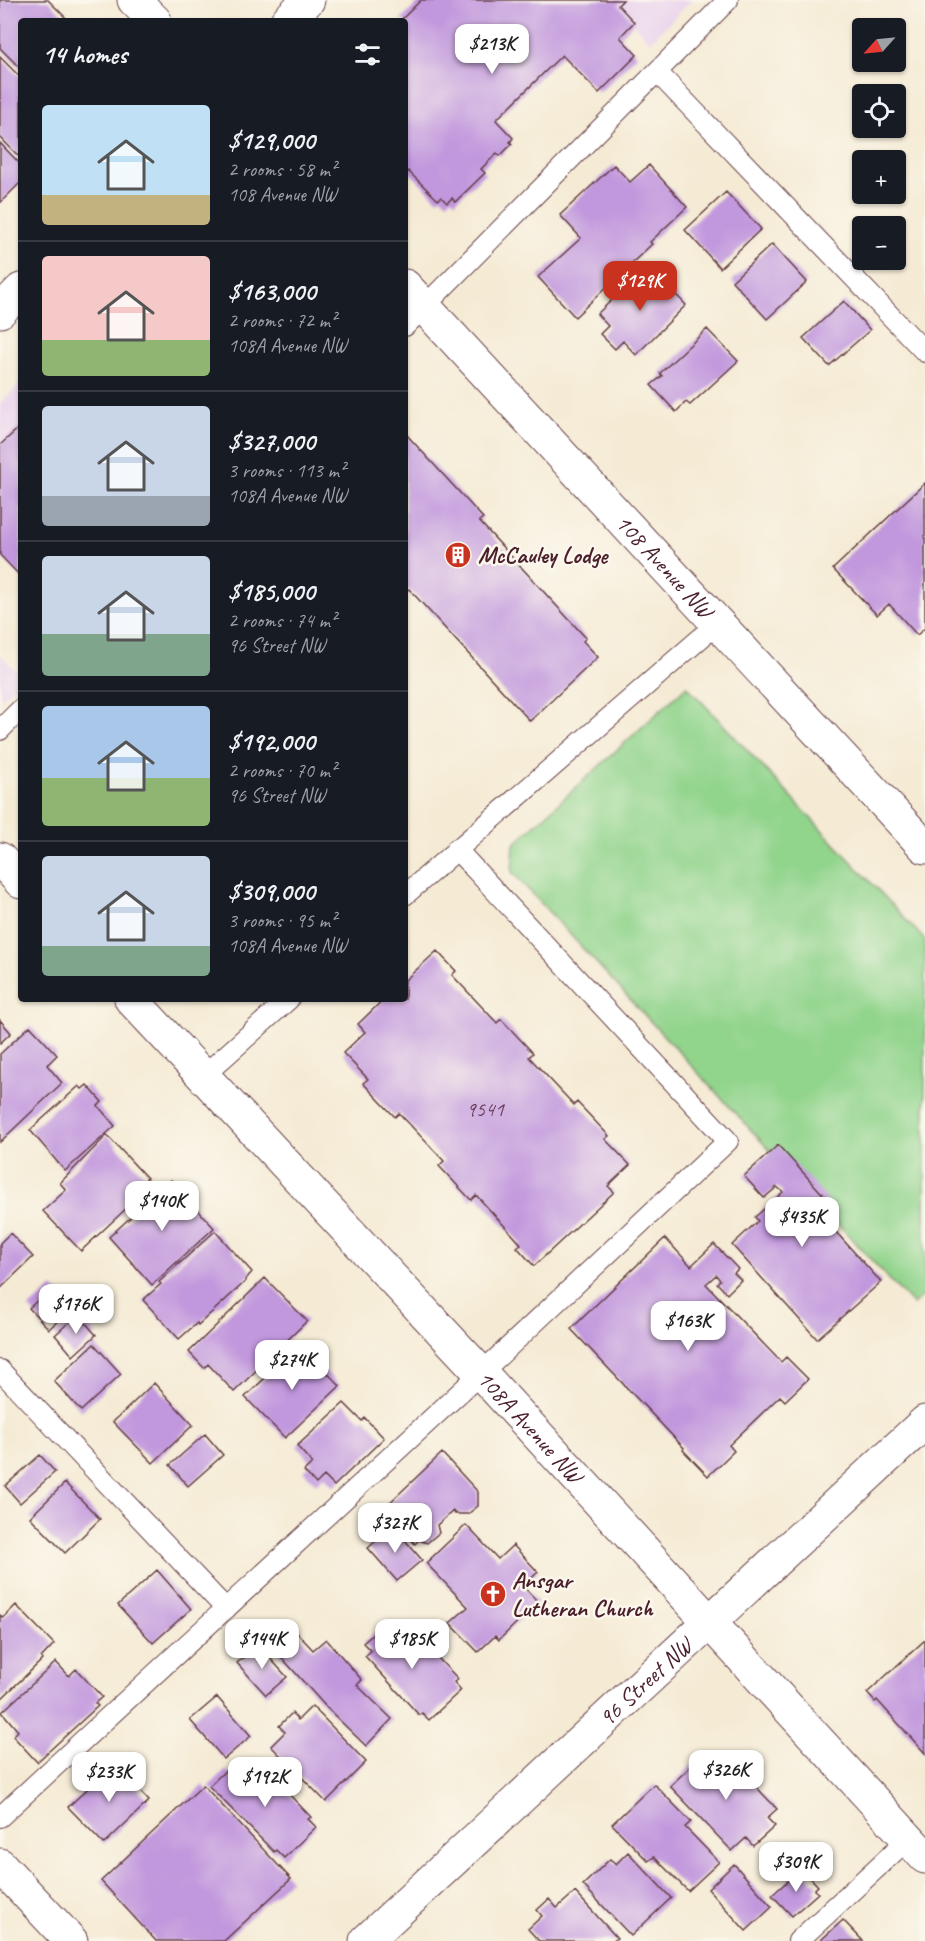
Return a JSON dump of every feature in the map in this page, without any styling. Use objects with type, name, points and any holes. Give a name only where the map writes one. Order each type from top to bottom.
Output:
[{"type":"street","points":[[134,0],[152,18]]},
{"type":"street","points":[[290,18],[308,0]]},
{"type":"street","points":[[0,311],[18,293]]},
{"type":"street","name":"108 Avenue NW","points":[[411,306],[718,623],[925,847]]},
{"type":"street","points":[[0,859],[18,879]]},
{"type":"street","name":"108A Avenue NW","points":[[134,1002],[481,1373],[917,1848]]},
{"type":"street","name":"96 Street NW","points":[[366,1941],[925,1422]]},
{"type":"street","points":[[0,1865],[71,1941]]},
{"type":"lane","points":[[411,306],[657,72],[728,0]]},
{"type":"lane","points":[[657,72],[925,352]]},
{"type":"lane","points":[[408,892],[718,623]]},
{"type":"lane","points":[[0,730],[18,712]]},
{"type":"lane","points":[[0,1817],[481,1373],[728,1141],[456,849]]},
{"type":"lane","points":[[203,1076],[286,1002]]},
{"type":"lane","points":[[0,1370],[226,1609]]},
{"type":"lane","points":[[798,1941],[917,1848]]},
{"type":"shaded area","points":[[611,0],[692,0],[650,42]]},
{"type":"shaded area","points":[[18,385],[18,573],[0,553],[0,404]]},
{"type":"shaded area","points":[[0,654],[18,673],[18,682],[0,700]]},
{"type":"green space","points":[[687,686],[925,940],[925,1294],[913,1305],[512,872],[514,844]]},
{"type":"building","points":[[0,0],[48,0],[66,18],[18,18],[18,66],[0,48]]},
{"type":"building","points":[[421,0],[623,0],[618,5],[634,22],[620,37],[637,55],[599,93],[562,55],[496,120],[513,138],[510,142],[512,144],[500,156],[497,153],[481,169],[485,173],[455,202],[452,198],[447,203],[441,197],[438,200],[408,171],[408,18],[403,18]]},
{"type":"building","points":[[0,57],[18,75],[18,156],[0,137]]},
{"type":"building","points":[[0,143],[18,162],[18,185],[0,203]]},
{"type":"building","points":[[614,165],[630,182],[649,165],[687,207],[650,242],[652,244],[575,317],[538,277],[581,238],[560,215]]},
{"type":"building","points":[[726,192],[761,229],[720,268],[685,230]]},
{"type":"building","points":[[772,244],[807,282],[767,319],[732,281]]},
{"type":"building","points":[[648,266],[686,305],[636,355],[623,341],[615,349],[600,334],[608,326],[597,314]]},
{"type":"building","points":[[844,301],[870,330],[829,366],[803,338]]},
{"type":"building","points":[[707,329],[738,361],[690,405],[686,402],[676,412],[651,385],[662,376],[660,373]]},
{"type":"building","points":[[18,429],[18,574],[0,555],[0,445]]},
{"type":"building","name":"McCauley Lodge","points":[[408,436],[483,518],[479,521],[586,638],[583,641],[598,657],[530,721],[409,589]]},
{"type":"building","points":[[925,483],[925,628],[917,635],[889,604],[877,615],[833,569]]},
{"type":"building","points":[[437,951],[456,971],[452,975],[497,1023],[501,1019],[533,1053],[529,1057],[574,1105],[577,1102],[609,1136],[605,1139],[630,1165],[608,1186],[614,1192],[534,1266],[517,1247],[521,1244],[476,1195],[471,1200],[439,1166],[444,1161],[399,1113],[395,1117],[363,1083],[368,1079],[343,1053],[365,1032],[358,1024],[381,1002],[408,1002],[408,977]]},
{"type":"building","points":[[0,1020],[11,1033],[0,1043]]},
{"type":"building","points":[[30,1026],[57,1055],[47,1065],[62,1083],[0,1142],[0,1054]]},
{"type":"building","points":[[87,1085],[102,1102],[98,1106],[115,1126],[65,1171],[30,1130],[79,1086],[82,1089]]},
{"type":"building","points":[[107,1135],[147,1178],[126,1198],[131,1204],[81,1251],[43,1211],[66,1190],[60,1183]]},
{"type":"building","points":[[778,1145],[828,1200],[817,1211],[881,1282],[817,1339],[732,1245],[758,1221],[755,1217],[783,1192],[777,1187],[764,1198],[744,1176]]},
{"type":"building","points":[[171,1180],[214,1228],[152,1285],[109,1237]]},
{"type":"building","points":[[215,1231],[252,1272],[246,1281],[198,1325],[197,1323],[179,1339],[143,1300],[161,1284],[159,1282]]},
{"type":"building","points":[[10,1233],[33,1257],[0,1289],[0,1243]]},
{"type":"building","points":[[665,1238],[691,1266],[714,1244],[738,1269],[734,1273],[741,1280],[727,1294],[717,1283],[720,1280],[716,1275],[706,1284],[781,1362],[786,1357],[808,1379],[785,1401],[780,1396],[729,1445],[734,1451],[708,1476],[571,1329]]},
{"type":"building","points":[[265,1278],[307,1321],[234,1392],[208,1364],[204,1368],[189,1352]]},
{"type":"building","points":[[53,1287],[72,1308],[49,1329],[29,1308]]},
{"type":"building","points":[[78,1314],[96,1335],[73,1356],[55,1335]]},
{"type":"building","points":[[94,1344],[121,1374],[81,1411],[54,1381]]},
{"type":"building","points":[[300,1345],[340,1386],[285,1438],[245,1397]]},
{"type":"building","points":[[154,1383],[193,1425],[153,1463],[113,1422]]},
{"type":"building","points":[[344,1403],[362,1421],[365,1418],[384,1438],[334,1486],[324,1476],[316,1484],[304,1471],[312,1463],[297,1446]]},
{"type":"building","points":[[205,1434],[223,1455],[188,1486],[170,1465]]},
{"type":"building","points":[[442,1453],[478,1492],[478,1506],[468,1514],[455,1514],[453,1511],[437,1525],[439,1533],[427,1543],[419,1540],[415,1544],[383,1509]]},
{"type":"building","points":[[40,1455],[55,1472],[20,1503],[5,1486]]},
{"type":"building","points":[[65,1483],[100,1519],[65,1553],[30,1517]]},
{"type":"building","name":"Ansgar Lutheran Church","points":[[466,1525],[498,1559],[513,1545],[538,1572],[523,1586],[538,1602],[499,1640],[495,1636],[478,1652],[450,1623],[468,1607],[426,1563]]},
{"type":"building","points":[[393,1526],[422,1560],[397,1581],[368,1548]]},
{"type":"building","points":[[157,1570],[191,1609],[153,1643],[118,1605]]},
{"type":"building","points":[[16,1605],[54,1644],[41,1658],[42,1660],[0,1700],[0,1615],[3,1618]]},
{"type":"building","points":[[287,1622],[313,1650],[326,1639],[362,1680],[357,1685],[392,1719],[366,1746],[327,1708],[266,1640]]},
{"type":"building","points":[[398,1623],[413,1639],[417,1636],[458,1679],[454,1682],[461,1690],[429,1720],[422,1713],[419,1715],[365,1656],[371,1651],[363,1643],[379,1629],[385,1635]]},
{"type":"building","points":[[925,1640],[925,1753],[877,1700],[875,1702],[867,1693]]},
{"type":"building","points":[[258,1645],[287,1677],[266,1695],[237,1663]]},
{"type":"building","points":[[56,1662],[69,1676],[76,1669],[102,1697],[95,1703],[98,1706],[37,1762],[13,1736],[18,1731],[2,1712]]},
{"type":"building","points":[[217,1697],[251,1736],[224,1759],[190,1720]]},
{"type":"building","points":[[312,1706],[366,1762],[326,1802],[271,1746],[285,1732],[279,1726],[292,1713],[298,1720]]},
{"type":"building","points":[[704,1754],[715,1765],[726,1755],[777,1809],[767,1818],[775,1826],[753,1846],[746,1838],[732,1851],[670,1786]]},
{"type":"building","points":[[117,1761],[138,1784],[135,1786],[149,1801],[104,1844],[68,1807]]},
{"type":"building","points":[[257,1761],[311,1817],[308,1819],[316,1827],[284,1858],[276,1850],[274,1852],[209,1786],[226,1770],[236,1781]]},
{"type":"building","points":[[654,1784],[691,1822],[685,1827],[719,1862],[688,1891],[654,1857],[648,1861],[612,1824]]},
{"type":"building","points":[[203,1785],[291,1879],[224,1941],[156,1941],[101,1881]]},
{"type":"building","points":[[628,1852],[671,1898],[631,1936],[583,1885],[610,1859],[616,1864]]},
{"type":"building","points":[[734,1864],[772,1907],[746,1931],[708,1889]]},
{"type":"building","points":[[798,1872],[801,1875],[805,1872],[818,1886],[814,1890],[818,1893],[792,1916],[772,1895]]},
{"type":"building","points":[[575,1892],[617,1938],[613,1941],[539,1941],[528,1929],[542,1916],[537,1910],[549,1899],[557,1908]]},
{"type":"building","points":[[843,1920],[863,1941],[820,1941]]},
{"type":"place","name":"McCauley Lodge","points":[[458,555]]},
{"type":"place","name":"Ansgar Lutheran Church","points":[[493,1594]]}]
